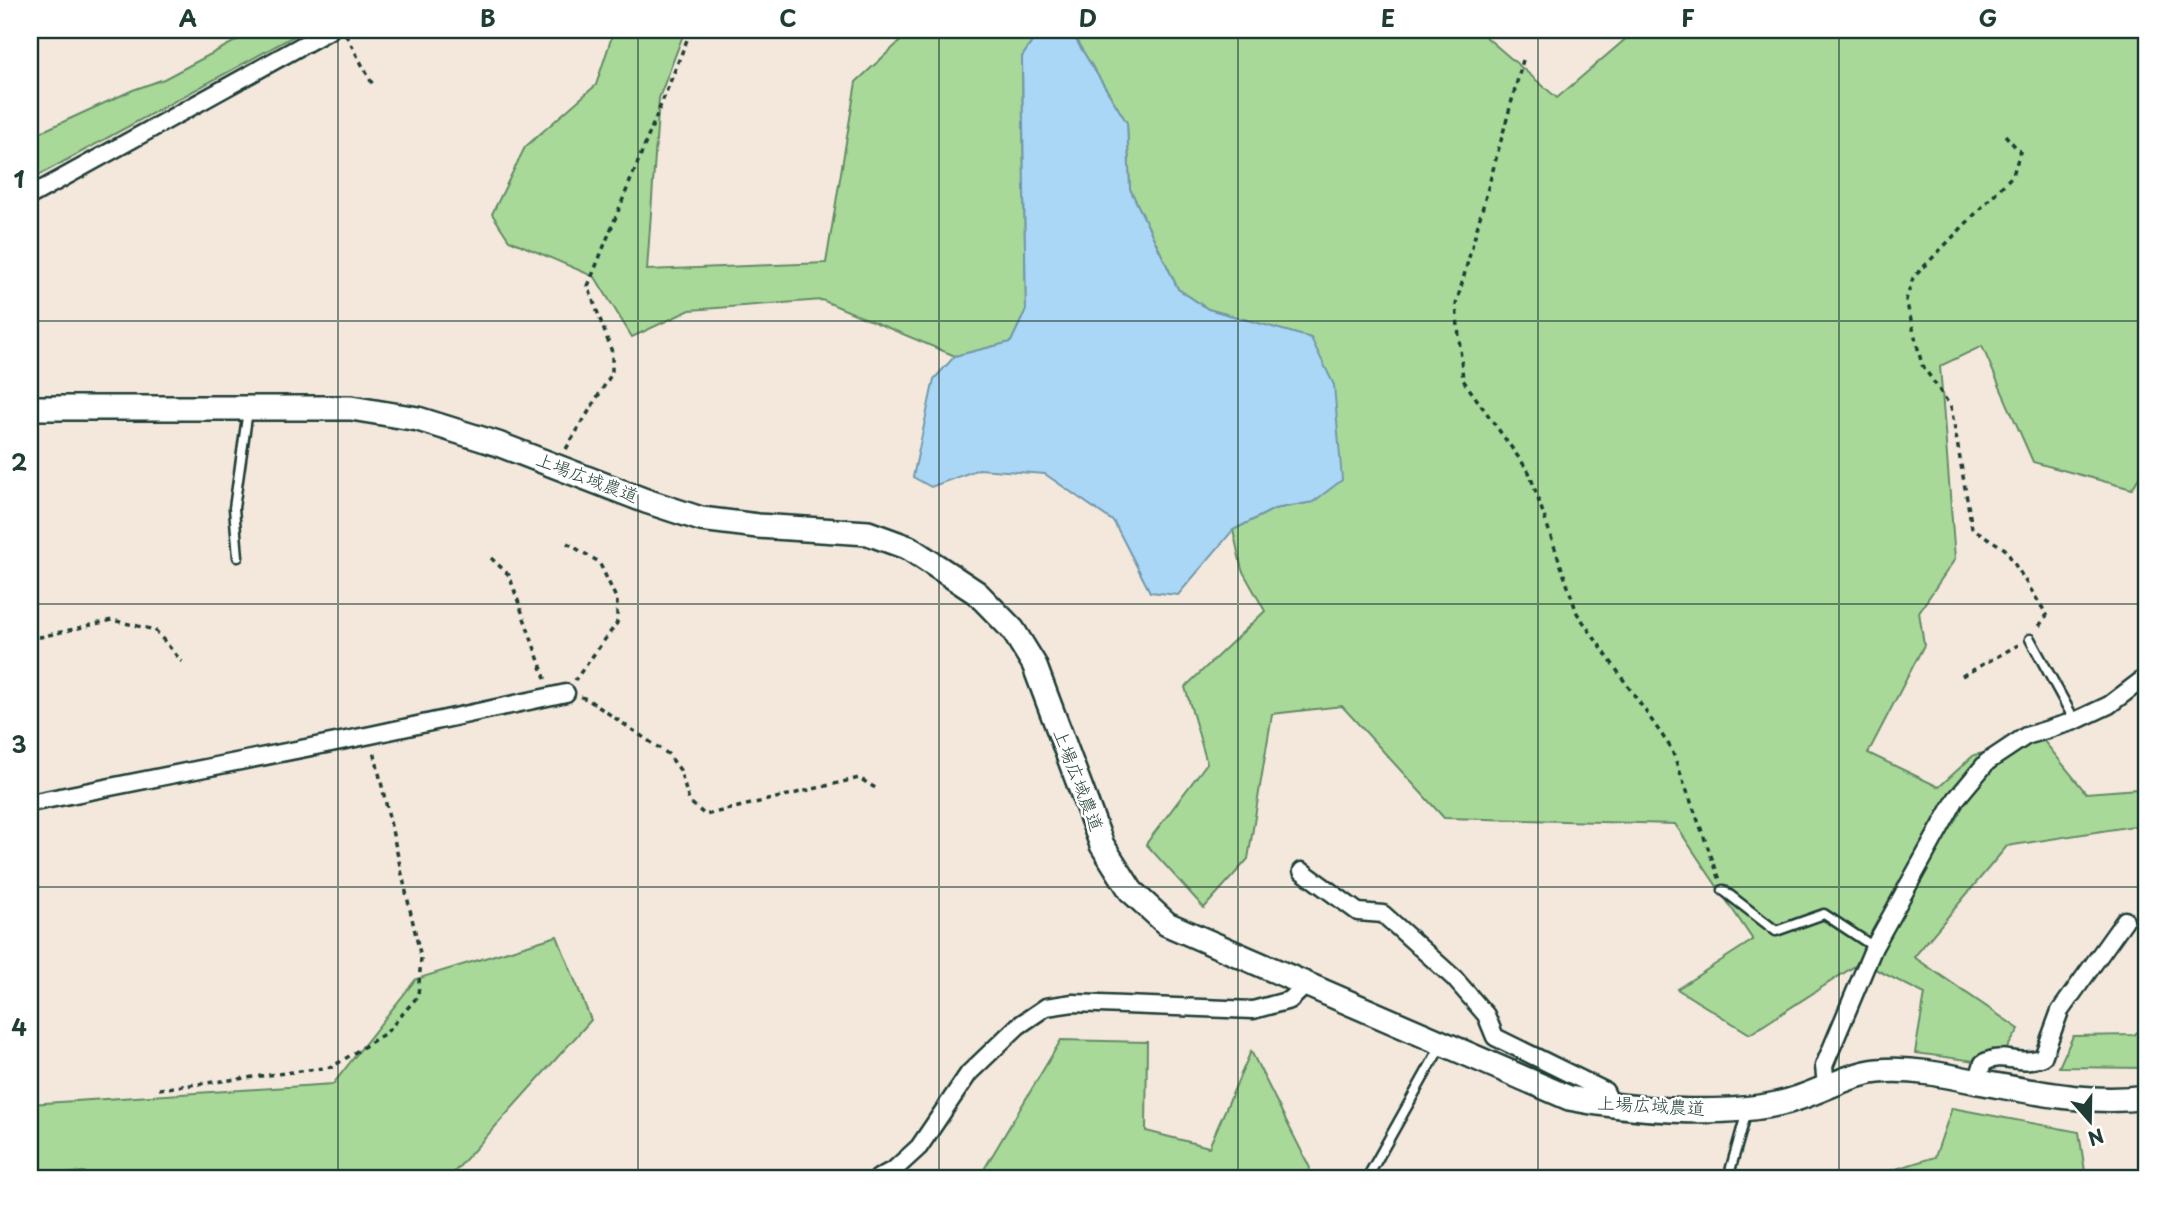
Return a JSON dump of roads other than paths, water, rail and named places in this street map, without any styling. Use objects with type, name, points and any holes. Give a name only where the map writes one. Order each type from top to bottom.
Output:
[{"type":"street","points":[[30,195],[330,30]]},
{"type":"street","name":"上場広域農道","points":[[30,408],[351,408],[418,419],[498,444],[646,501],[701,519],[758,526],[868,533],[909,548],[977,593],[1013,629],[1034,664],[1102,845],[1131,891],[1167,924],[1569,1098],[1613,1107],[1748,1108],[1783,1103],[1826,1086],[1876,1072],[1924,1071],[2069,1099],[2121,1101],[2147,1097]]},
{"type":"street","points":[[1826,1086],[1824,1066],[1874,947],[1956,799],[1987,762],[2026,736],[2075,721],[2109,705],[2147,676]]},
{"type":"street","points":[[30,803],[371,736],[566,693]]},
{"type":"street","points":[[1302,871],[1358,912],[1383,914],[1454,978],[1486,1015],[1495,1037],[1605,1091],[1613,1107]]},
{"type":"street","points":[[1977,1082],[1983,1063],[1993,1057],[2029,1063],[2043,1057],[2060,1011],[2124,920]]},
{"type":"street","points":[[878,1178],[895,1169],[919,1147],[969,1073],[1018,1026],[1045,1007],[1073,1003],[1253,1010],[1290,1000],[1307,984]]},
{"type":"lane","points":[[238,557],[234,508],[248,410]]},
{"type":"lane","points":[[2030,639],[2075,721]]},
{"type":"lane","points":[[1723,890],[1776,931],[1824,914],[1874,947]]},
{"type":"lane","points":[[1367,1178],[1442,1044]]},
{"type":"lane","points":[[1728,1178],[1748,1108]]},
{"type":"water","points":[[1040,30],[1071,32],[1127,123],[1130,189],[1178,289],[1208,309],[1311,338],[1334,385],[1342,480],[1313,502],[1274,509],[1233,530],[1178,595],[1150,592],[1114,522],[1045,474],[979,469],[931,487],[913,477],[934,379],[955,356],[1011,342],[1026,310],[1022,57]]}]
